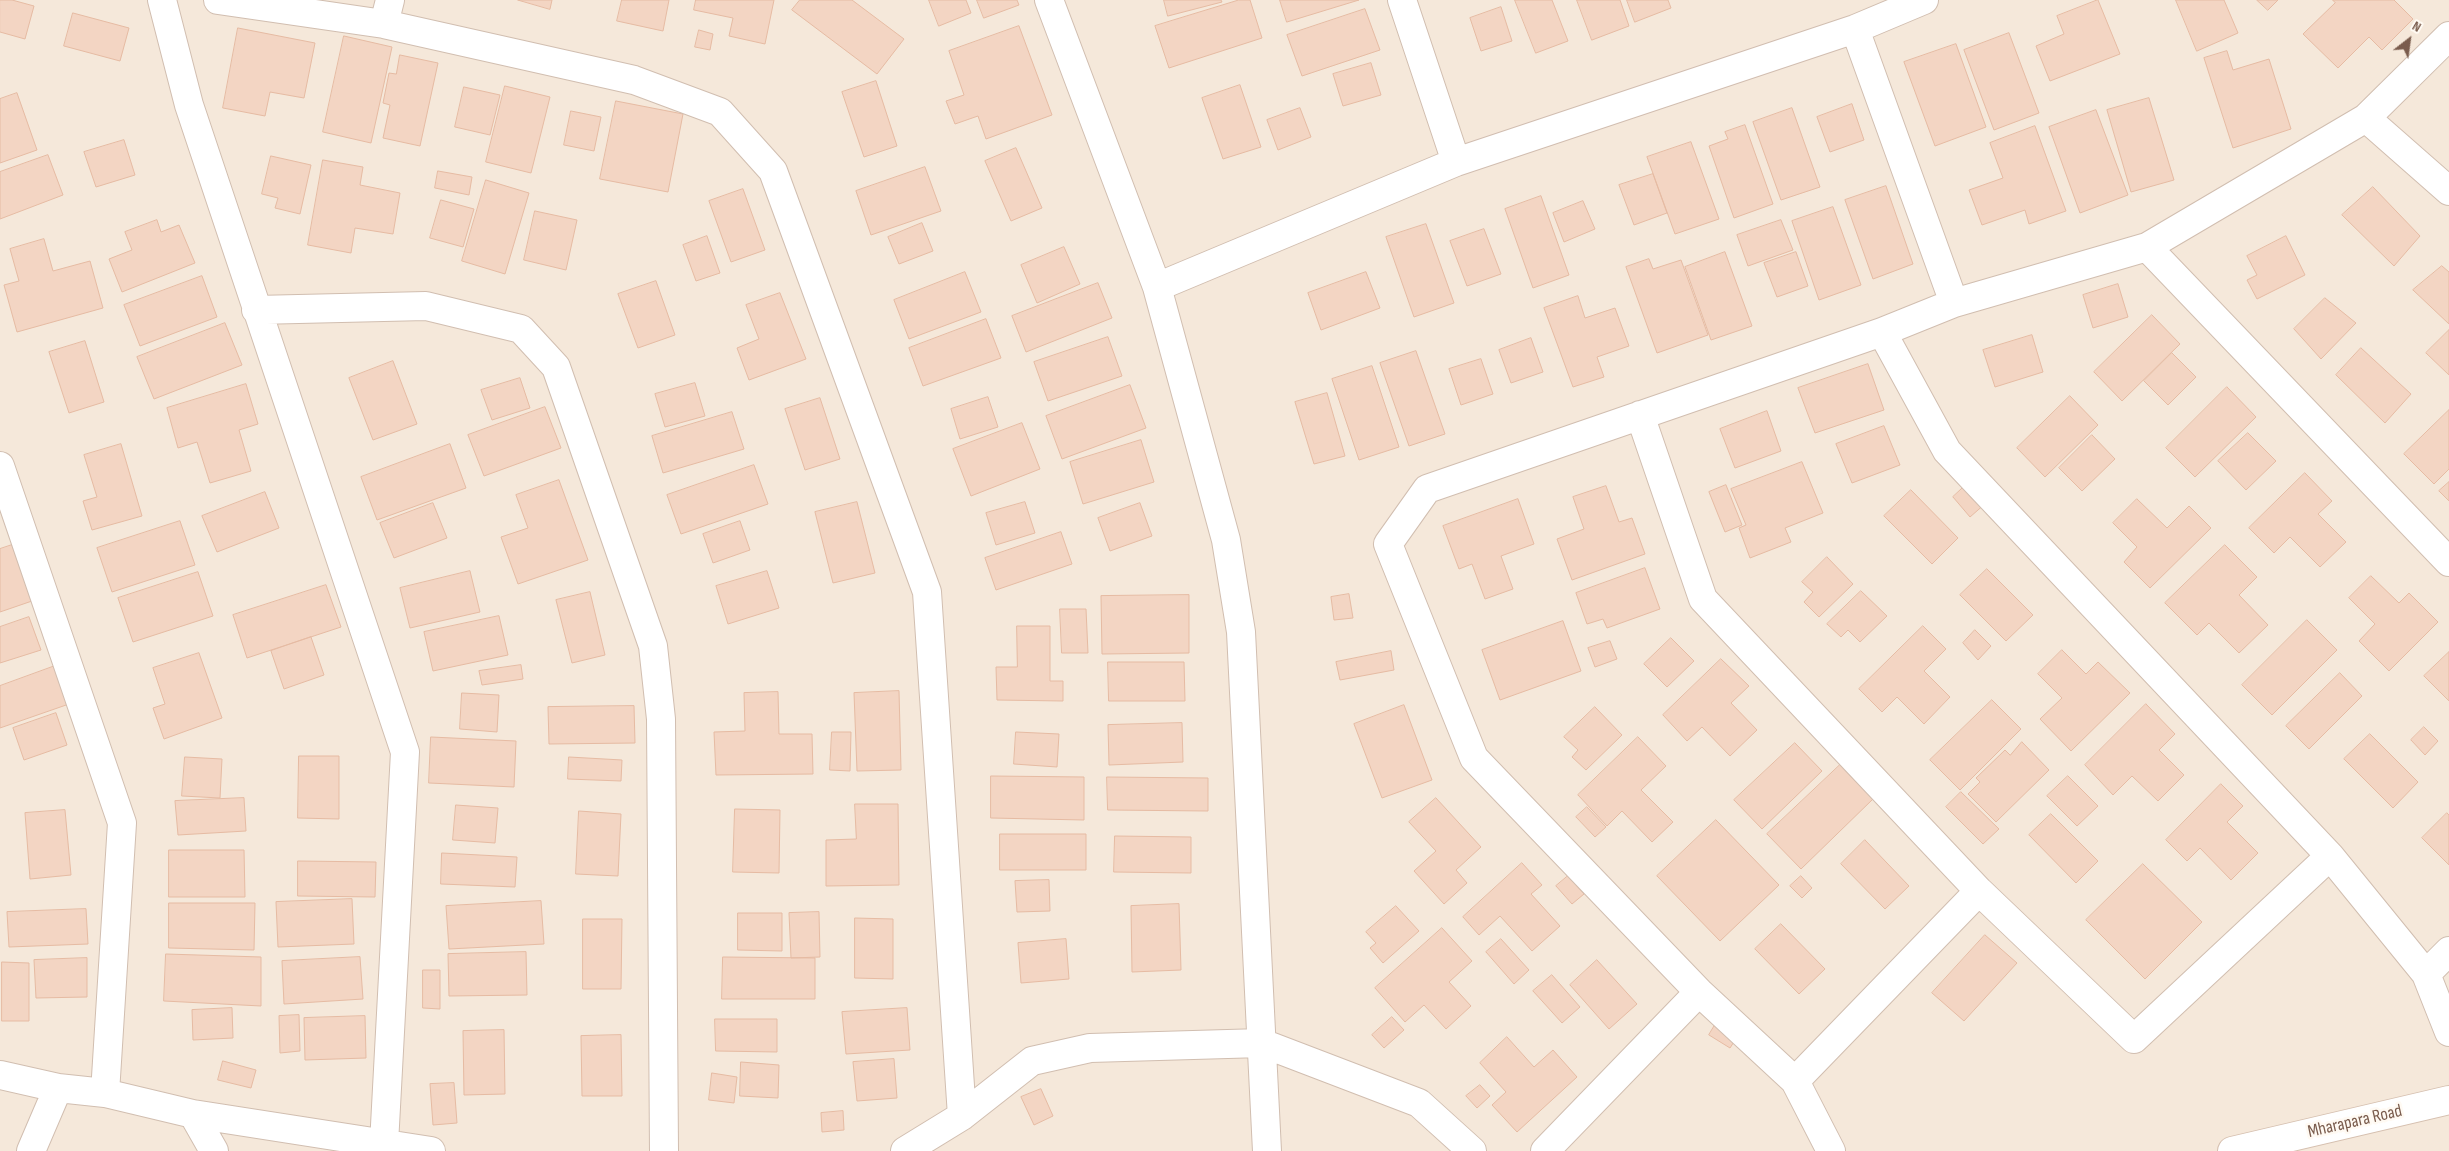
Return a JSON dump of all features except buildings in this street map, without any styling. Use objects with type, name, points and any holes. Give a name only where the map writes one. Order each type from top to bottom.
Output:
[{"type":"street","points":[[162,0],[190,105],[256,310],[405,752],[384,1144]]},
{"type":"street","points":[[218,0],[387,12],[634,80],[720,112],[773,171],[927,592],[962,1116]]},
{"type":"street","points":[[1049,0],[1157,287],[1226,540],[1241,632],[1267,1151]]},
{"type":"street","points":[[1402,0],[1456,162]]},
{"type":"street","points":[[1157,287],[1456,162],[1855,29],[1924,0]]},
{"type":"street","points":[[1855,29],[1954,303]]},
{"type":"street","points":[[1831,1151],[1794,1081],[1699,992],[1474,758],[1388,544],[1427,489],[1882,332],[1954,303],[2147,247],[2366,118],[2449,36]]},
{"type":"street","points":[[2366,118],[2449,191]]},
{"type":"street","points":[[2147,247],[2449,562]]},
{"type":"street","points":[[256,310],[426,306],[521,328],[556,367],[653,646],[661,719],[664,1151]]},
{"type":"street","points":[[1882,332],[1946,451],[2330,856],[2426,974],[2449,1032]]},
{"type":"street","points":[[1640,415],[1703,599],[1979,891],[2134,1039],[2330,856]]},
{"type":"street","points":[[1,472],[122,823],[106,1093]]},
{"type":"street","points":[[1794,1081],[1979,891]]},
{"type":"street","points":[[2426,974],[2449,951]]},
{"type":"street","points":[[1545,1151],[1699,992]]},
{"type":"street","points":[[905,1151],[962,1116],[1032,1061],[1090,1048],[1262,1043],[1419,1103],[1472,1151]]},
{"type":"street","points":[[0,1075],[58,1088],[106,1093],[326,1143],[384,1144],[431,1151]]},
{"type":"street","points":[[31,1151],[58,1088]]},
{"type":"street","name":"Mharapara Road","points":[[2232,1151],[2449,1100]]},
{"type":"street","points":[[193,1114],[214,1151]]},
{"type":"shaded area","points":[[0,0],[2449,0],[2449,1151],[0,1151]]}]
